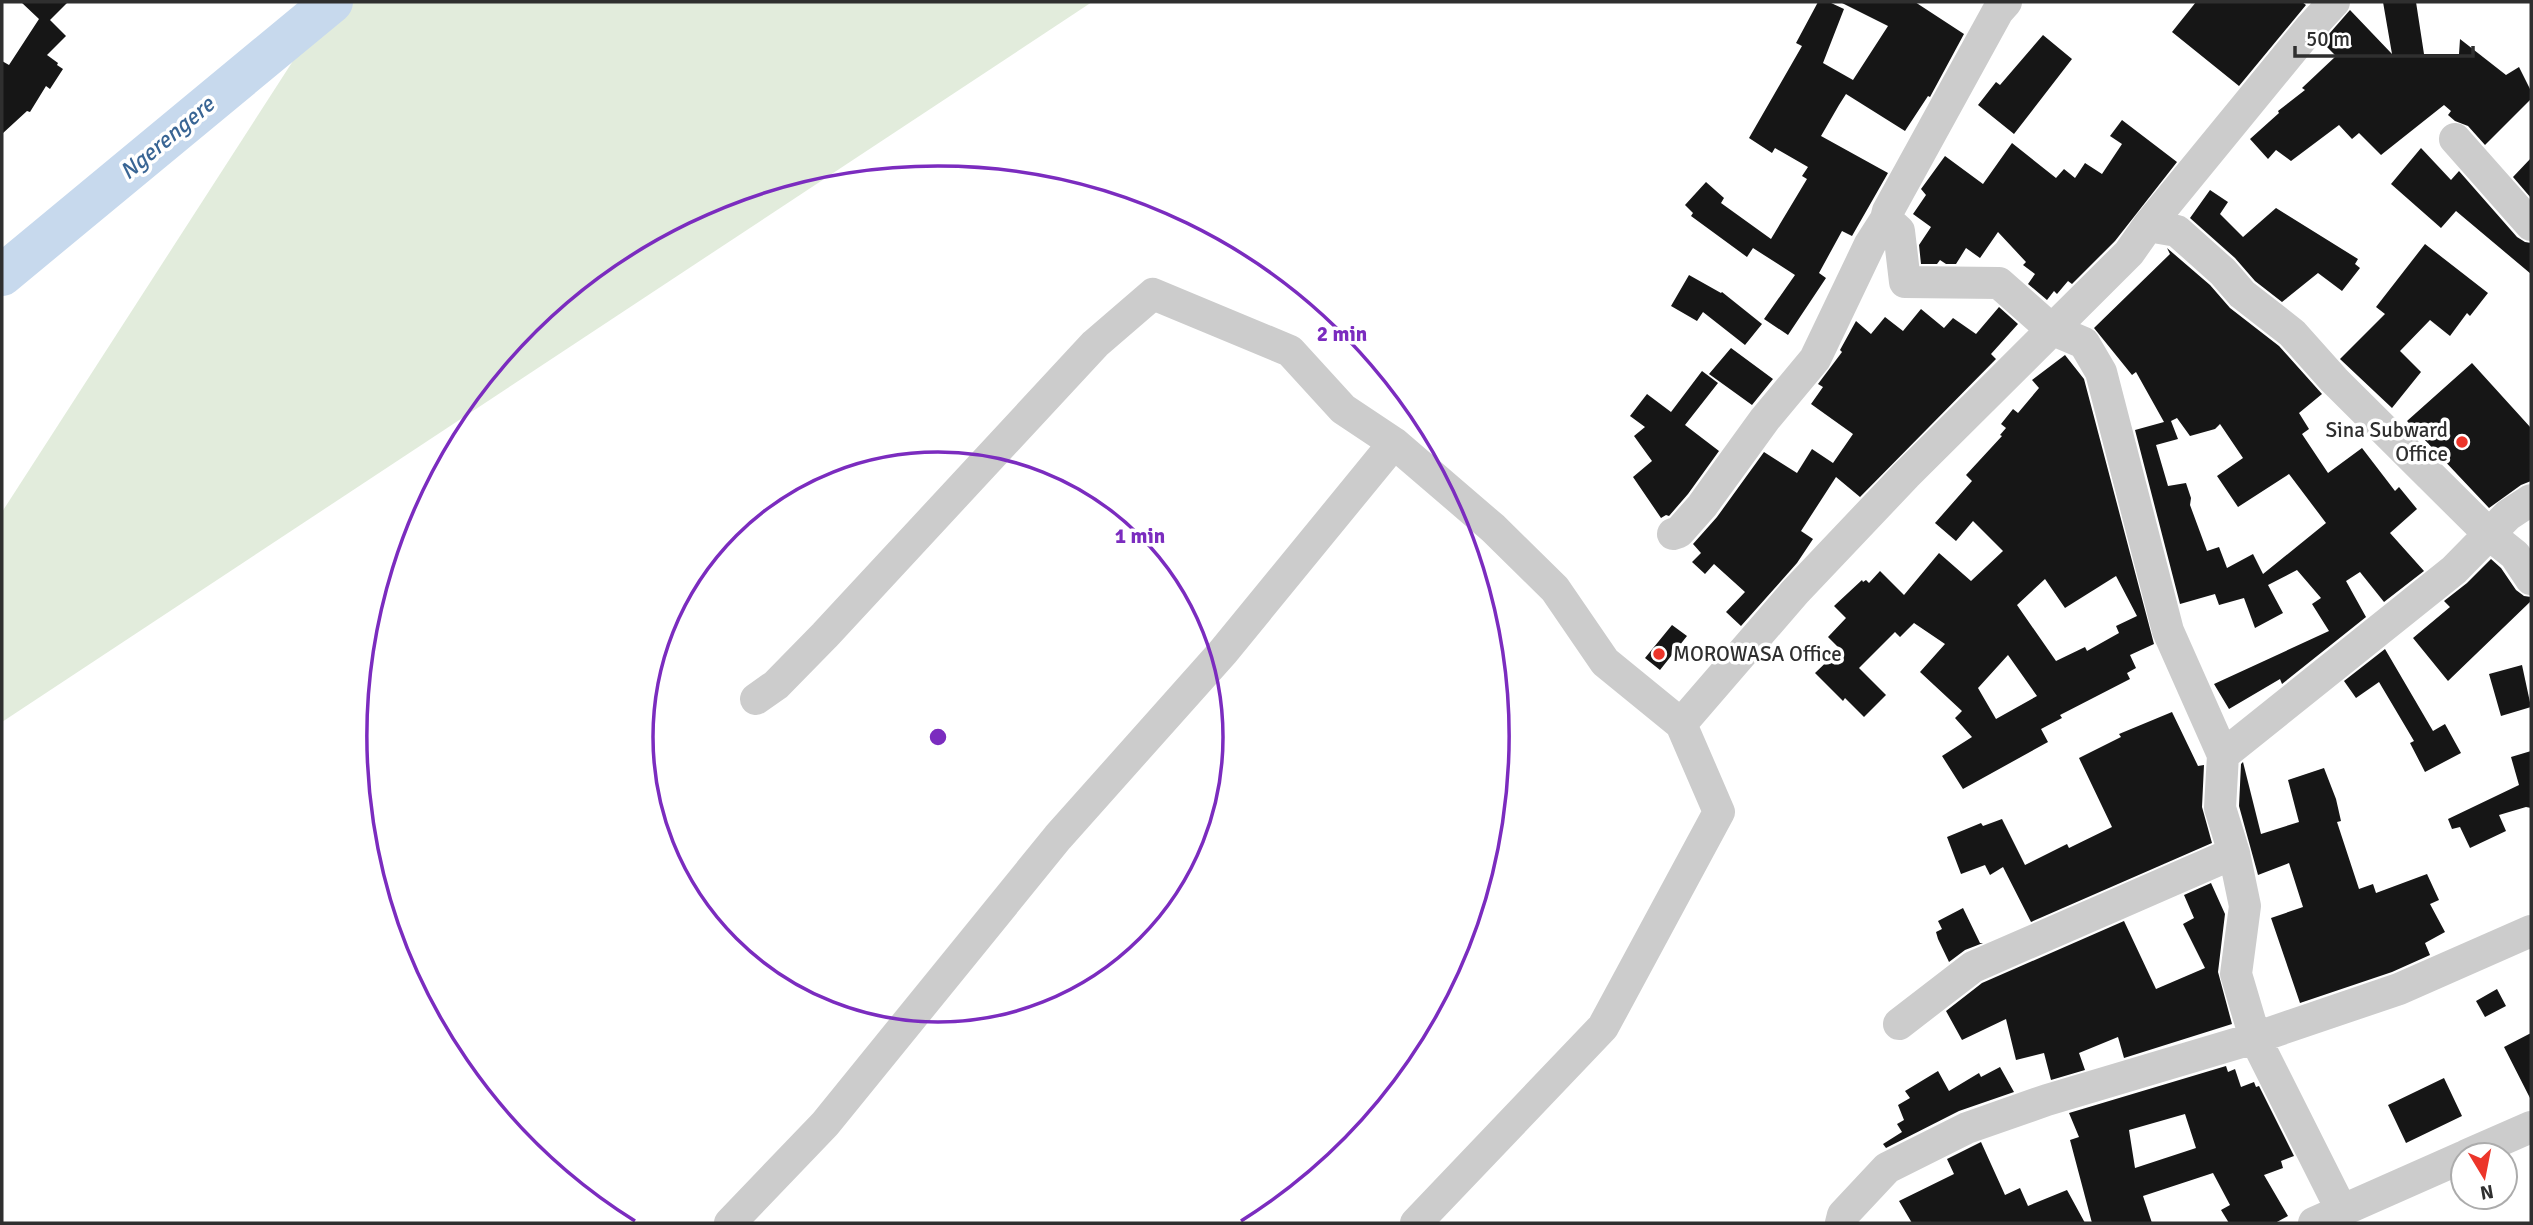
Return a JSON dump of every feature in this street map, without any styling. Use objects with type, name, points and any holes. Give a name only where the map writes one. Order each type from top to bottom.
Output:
[{"type":"street","points":[[1673,534],[1679,533],[1702,506],[1765,419],[1815,359],[1870,244],[1998,11],[2006,2]]},
{"type":"street","points":[[1681,724],[1804,583],[1906,475],[2129,253],[2148,226],[2334,2]]},
{"type":"street","points":[[2455,139],[2531,225]]},
{"type":"street","points":[[1886,219],[1899,231],[1905,282],[1999,283],[2051,329],[2084,343],[2101,372],[2168,631],[2223,755],[2220,808],[2234,853],[2245,906],[2236,974],[2255,1038],[2328,1217],[2449,1163]]},
{"type":"street","points":[[2148,226],[2177,231],[2223,272],[2242,294],[2292,333],[2334,380],[2490,535],[2515,555],[2531,579]]},
{"type":"street","points":[[757,699],[825,635],[1096,344],[1153,293],[1290,351],[1343,410],[1394,443],[1493,528],[1555,589],[1605,662],[1681,724],[1719,813],[1603,1027],[1416,1223]]},
{"type":"street","points":[[730,1223],[825,1124],[1058,837],[1223,652],[1394,443]]},
{"type":"street","points":[[2223,755],[2454,570],[2508,515],[2531,500]]},
{"type":"street","points":[[1899,1024],[1973,967],[2234,853]]},
{"type":"street","points":[[1841,1223],[1843,1215],[1887,1168],[1967,1128],[2047,1100],[2255,1038],[2399,989],[2531,931]]},
{"type":"street","points":[[2499,1141],[2531,1127]]},
{"type":"green space","points":[[331,2],[1092,2],[2,722],[2,512]]},
{"type":"building","points":[[21,2],[68,2],[50,20],[66,36],[47,55],[63,69],[50,89],[46,86],[30,112],[27,111],[2,134],[2,61],[9,65],[39,19]]},
{"type":"building","points":[[1818,2],[1829,2],[1844,9],[1823,63],[1853,80],[1888,26],[1840,2],[1915,2],[1964,34],[1930,97],[1928,96],[1905,131],[1846,94],[1839,105],[1821,136],[1888,173],[1852,236],[1842,231],[1819,273],[1826,278],[1788,335],[1764,319],[1795,275],[1753,248],[1747,257],[1691,216],[1693,213],[1685,205],[1706,182],[1724,198],[1721,203],[1771,239],[1807,179],[1802,176],[1808,167],[1775,148],[1772,153],[1749,138],[1802,46],[1796,43]]},
{"type":"building","points":[[2196,2],[2302,2],[2306,5],[2239,86],[2172,32]]},
{"type":"building","points":[[2383,2],[2416,2],[2424,54],[2459,54],[2460,39],[2506,75],[2519,67],[2531,91],[2531,99],[2485,145],[2468,126],[2448,115],[2451,111],[2444,105],[2381,155],[2359,133],[2352,139],[2339,125],[2291,161],[2276,150],[2268,159],[2250,139],[2279,113],[2278,111],[2305,90],[2302,88],[2336,56],[2322,42],[2350,10],[2392,54]]},
{"type":"building","points":[[2043,35],[2072,59],[2014,134],[1978,105],[1996,82],[2000,85]]},
{"type":"building","points":[[2122,120],[2177,162],[2115,241],[2072,284],[2068,281],[2057,294],[2054,291],[2047,300],[2028,284],[2035,274],[2023,265],[2026,262],[1998,232],[1980,258],[1966,248],[1956,264],[1946,264],[1940,260],[1937,264],[1921,264],[1919,245],[1931,227],[1913,214],[1926,195],[1921,189],[1945,156],[1983,184],[2012,143],[2056,178],[2064,169],[2075,178],[2085,163],[2102,174],[2122,144],[2110,136]]},
{"type":"building","points":[[2421,148],[2451,180],[2459,171],[2517,237],[2531,243],[2531,274],[2456,211],[2441,228],[2391,184]]},
{"type":"building","points":[[2531,158],[2531,198],[2513,177]]},
{"type":"building","points":[[2210,190],[2228,202],[2220,214],[2243,237],[2276,208],[2358,259],[2355,264],[2360,268],[2342,291],[2318,273],[2282,302],[2255,281],[2235,258],[2190,218]]},
{"type":"building","points":[[2425,244],[2488,293],[2470,316],[2467,313],[2450,336],[2430,320],[2400,351],[2421,372],[2392,408],[2340,359],[2385,314],[2376,307]]},
{"type":"building","points":[[2167,248],[2210,285],[2230,308],[2279,346],[2322,394],[2299,413],[2309,429],[2302,434],[2328,473],[2362,448],[2395,491],[2399,487],[2417,509],[2390,533],[2424,571],[2384,602],[2360,572],[2346,581],[2366,617],[2282,684],[2280,679],[2229,709],[2214,684],[2329,631],[2312,604],[2321,598],[2297,570],[2268,585],[2283,613],[2255,628],[2244,598],[2219,605],[2215,594],[2180,604],[2135,430],[2164,422],[2136,372],[2132,375],[2094,328],[2170,254]],"holes":[[[2177,418],[2190,436],[2215,429],[2220,424],[2243,458],[2217,476],[2238,507],[2289,474],[2326,523],[2263,574],[2253,554],[2227,568],[2219,547],[2207,551],[2190,505],[2191,498],[2186,483],[2168,486],[2156,445],[2178,439],[2171,421]]]},
{"type":"building","points":[[1689,275],[1722,292],[1762,324],[1745,345],[1703,312],[1697,321],[1671,306]]},
{"type":"building","points":[[1999,307],[2018,324],[1991,354],[1996,359],[1860,497],[1836,477],[1801,531],[1813,539],[1797,563],[1741,626],[1726,612],[1745,592],[1714,564],[1705,574],[1692,562],[1701,553],[1693,544],[1717,517],[1764,452],[1797,473],[1812,449],[1833,463],[1853,434],[1811,404],[1823,387],[1818,384],[1842,352],[1840,350],[1856,321],[1871,334],[1885,317],[1903,331],[1921,309],[1944,328],[1953,318],[1976,334]]},
{"type":"building","points":[[1731,348],[1773,379],[1752,405],[1709,374]]},
{"type":"building","points":[[2065,355],[2084,379],[2154,644],[2130,655],[2136,668],[2127,673],[2130,679],[2060,715],[2062,718],[2041,729],[2048,742],[1963,789],[1942,756],[1972,737],[1955,718],[1962,711],[1920,672],[1945,644],[1914,623],[1900,637],[1895,632],[1859,668],[1886,695],[1864,717],[1845,698],[1843,701],[1815,673],[1840,649],[1828,637],[1846,618],[1834,606],[1862,580],[1869,583],[1880,571],[1904,595],[1939,553],[1971,581],[2003,551],[1973,521],[1956,541],[1935,523],[1972,481],[1966,475],[2002,436],[2000,435],[2006,428],[2001,424],[2013,409],[2018,413],[2039,388],[2032,380]],"holes":[[[2116,576],[2137,616],[2116,626],[2119,633],[2087,651],[2085,647],[2056,661],[2017,605],[2045,579],[2065,608]],[[2008,655],[2037,696],[1996,719],[1978,688]]]},
{"type":"building","points":[[2472,363],[2531,428],[2531,481],[2489,508],[2407,421]]},
{"type":"building","points":[[1702,371],[1718,383],[1685,425],[1719,451],[1669,516],[1661,518],[1633,477],[1652,461],[1634,436],[1645,427],[1630,416],[1647,394],[1671,412]]},
{"type":"building","points":[[2491,559],[2501,568],[2516,590],[2531,597],[2531,601],[2448,681],[2413,638],[2450,607],[2444,601]]},
{"type":"building","points":[[1672,625],[1687,636],[1660,670],[1645,658]]},
{"type":"building","points":[[2385,649],[2433,731],[2445,724],[2461,753],[2425,772],[2410,743],[2414,741],[2379,682],[2356,698],[2344,681]]},
{"type":"building","points":[[2522,665],[2531,707],[2501,716],[2489,674]]},
{"type":"building","points":[[2172,712],[2198,766],[2204,765],[2202,807],[2212,843],[2031,922],[2003,867],[1990,875],[1985,865],[1961,874],[1947,837],[1981,823],[1983,826],[2002,819],[2025,865],[2067,844],[2069,848],[2112,827],[2079,758],[2121,737],[2119,734]]},
{"type":"building","points":[[2531,751],[2531,808],[2499,815],[2506,831],[2470,848],[2460,827],[2452,829],[2448,819],[2519,785],[2511,757]]},
{"type":"building","points":[[2243,762],[2261,834],[2299,822],[2288,780],[2324,768],[2336,799],[2341,821],[2337,822],[2359,889],[2373,884],[2376,893],[2427,874],[2439,900],[2430,904],[2445,932],[2425,943],[2430,955],[2392,972],[2300,1003],[2271,918],[2303,907],[2289,863],[2258,875],[2239,806]]},
{"type":"building","points":[[2211,883],[2225,914],[2218,972],[2232,1024],[2124,1058],[2118,1037],[2079,1053],[2085,1070],[2051,1080],[2044,1053],[2016,1060],[2006,1019],[1962,1040],[1946,1011],[1982,983],[2124,921],[2156,989],[2205,968],[2183,924],[2194,918],[2184,895]]},
{"type":"building","points":[[1963,908],[1980,943],[1983,943],[1965,950],[1949,962],[1936,932],[1942,929],[1938,921]]},
{"type":"building","points":[[2497,989],[2506,1006],[2485,1017],[2476,1001]]},
{"type":"building","points":[[2531,1033],[2531,1100],[2504,1047]]},
{"type":"building","points":[[2226,1066],[2228,1072],[2235,1069],[2241,1087],[2254,1082],[2256,1087],[2259,1086],[2294,1156],[2281,1161],[2283,1168],[2264,1175],[2288,1216],[2275,1223],[2229,1223],[2221,1210],[2230,1205],[2213,1173],[2143,1196],[2152,1223],[2092,1223],[2070,1140],[2079,1137],[2069,1113]],"holes":[[[2185,1114],[2196,1148],[2135,1168],[2129,1130]]]},
{"type":"building","points":[[2000,1067],[2014,1092],[1959,1111],[1886,1148],[1883,1144],[1902,1132],[1897,1124],[1904,1120],[1898,1105],[1910,1098],[1905,1091],[1938,1071],[1949,1091],[1979,1073],[1981,1077]]},
{"type":"building","points":[[2444,1078],[2462,1116],[2406,1143],[2388,1105]]},
{"type":"building","points":[[1981,1142],[2005,1195],[2020,1188],[2028,1206],[2067,1190],[2085,1223],[1912,1223],[1899,1201],[1954,1174],[1947,1159]]},
{"type":"waterway","name":"Ngerengere","points":[[2,275],[332,2]]},
{"type":"place","name":"Sina Subward Office","points":[[2462,442]]},
{"type":"place","name":"MOROWASA Office","points":[[1659,654]]}]
